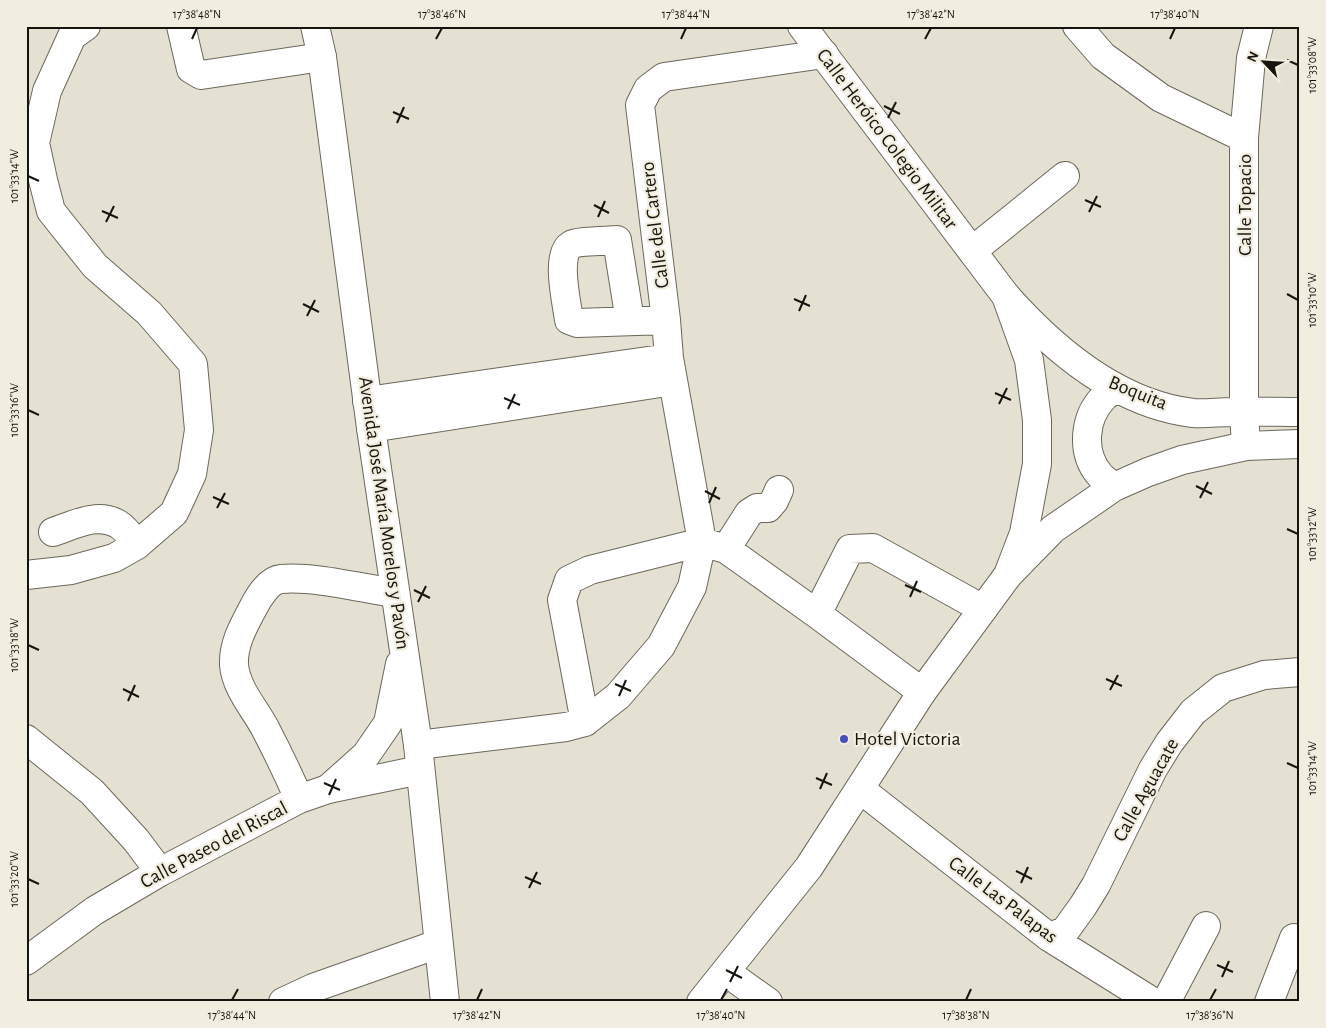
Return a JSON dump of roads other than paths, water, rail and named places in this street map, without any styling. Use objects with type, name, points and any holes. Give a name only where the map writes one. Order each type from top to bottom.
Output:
[{"type":"street","points":[[26,575],[72,570],[114,558],[137,545],[174,512],[192,474],[199,430],[193,364],[149,313],[95,266],[51,210],[35,183],[36,93],[72,36],[86,26]]},
{"type":"street","points":[[181,26],[191,69],[201,75],[322,57]]},
{"type":"street","name":"Avenida José María Morelos y Pavón","points":[[315,26],[322,57],[367,401],[419,757],[445,1002]]},
{"type":"street","name":"Calle Heróico Colegio Militar","points":[[701,1002],[808,867],[922,692],[1008,575],[1024,533],[1037,464],[1037,420],[1029,360],[1006,296],[802,26]]},
{"type":"street","name":"Calle Topacio","points":[[1077,26],[1103,56],[1161,98],[1244,138],[1244,412],[1246,446]]},
{"type":"street","points":[[1244,138],[1251,58],[1258,26]]},
{"type":"street","name":"Calle del Cartero","points":[[714,546],[671,369],[640,105],[648,89],[664,77],[824,54]]},
{"type":"street","points":[[972,251],[1065,176]]},
{"type":"street","points":[[656,235],[572,244],[566,249],[562,260],[569,320],[577,323],[666,320]]},
{"type":"street","points":[[617,240],[630,321]]},
{"type":"street","name":"Boquita","points":[[1006,296],[1042,334],[1081,365],[1116,388],[1142,399],[1193,413],[1300,412]]},
{"type":"street","points":[[367,401],[671,369]]},
{"type":"street","points":[[371,428],[671,369]]},
{"type":"street","points":[[1114,487],[1099,474],[1089,455],[1087,435],[1092,415],[1103,398],[1116,388]]},
{"type":"street","points":[[1008,575],[1053,529],[1114,487],[1182,460],[1246,446],[1300,444]]},
{"type":"street","points":[[779,490],[768,508],[757,508],[749,513],[714,546],[661,646],[618,696],[586,722],[562,600],[569,580],[590,570],[714,546],[817,614],[922,692]]},
{"type":"street","points":[[53,532],[90,519],[104,518],[120,525],[137,545]]},
{"type":"street","points":[[817,614],[850,549],[873,548],[983,609]]},
{"type":"street","points":[[299,799],[265,728],[242,689],[234,668],[238,636],[263,592],[279,579],[311,580],[395,593]]},
{"type":"street","points":[[328,789],[366,756],[388,723],[404,646]]},
{"type":"street","name":"Calle Aguacate","points":[[1050,937],[1065,931],[1083,906],[1096,884],[1153,769],[1169,743],[1193,712],[1223,688],[1264,675],[1300,672]]},
{"type":"street","name":"Calle Paseo del Riscal","points":[[26,961],[94,911],[160,872],[299,799],[419,757],[566,728],[586,722]]},
{"type":"street","points":[[26,739],[92,792],[136,840],[160,872]]},
{"type":"street","name":"Calle Las Palapas","points":[[860,789],[1050,937],[1153,1002]]},
{"type":"street","points":[[1166,1002],[1206,926]]},
{"type":"street","points":[[1269,1002],[1294,938]]},
{"type":"street","points":[[283,1002],[313,988],[438,944]]},
{"type":"street","points":[[726,972],[768,1002]]},
{"type":"place","name":"Hotel Victoria","points":[[844,739]]}]
